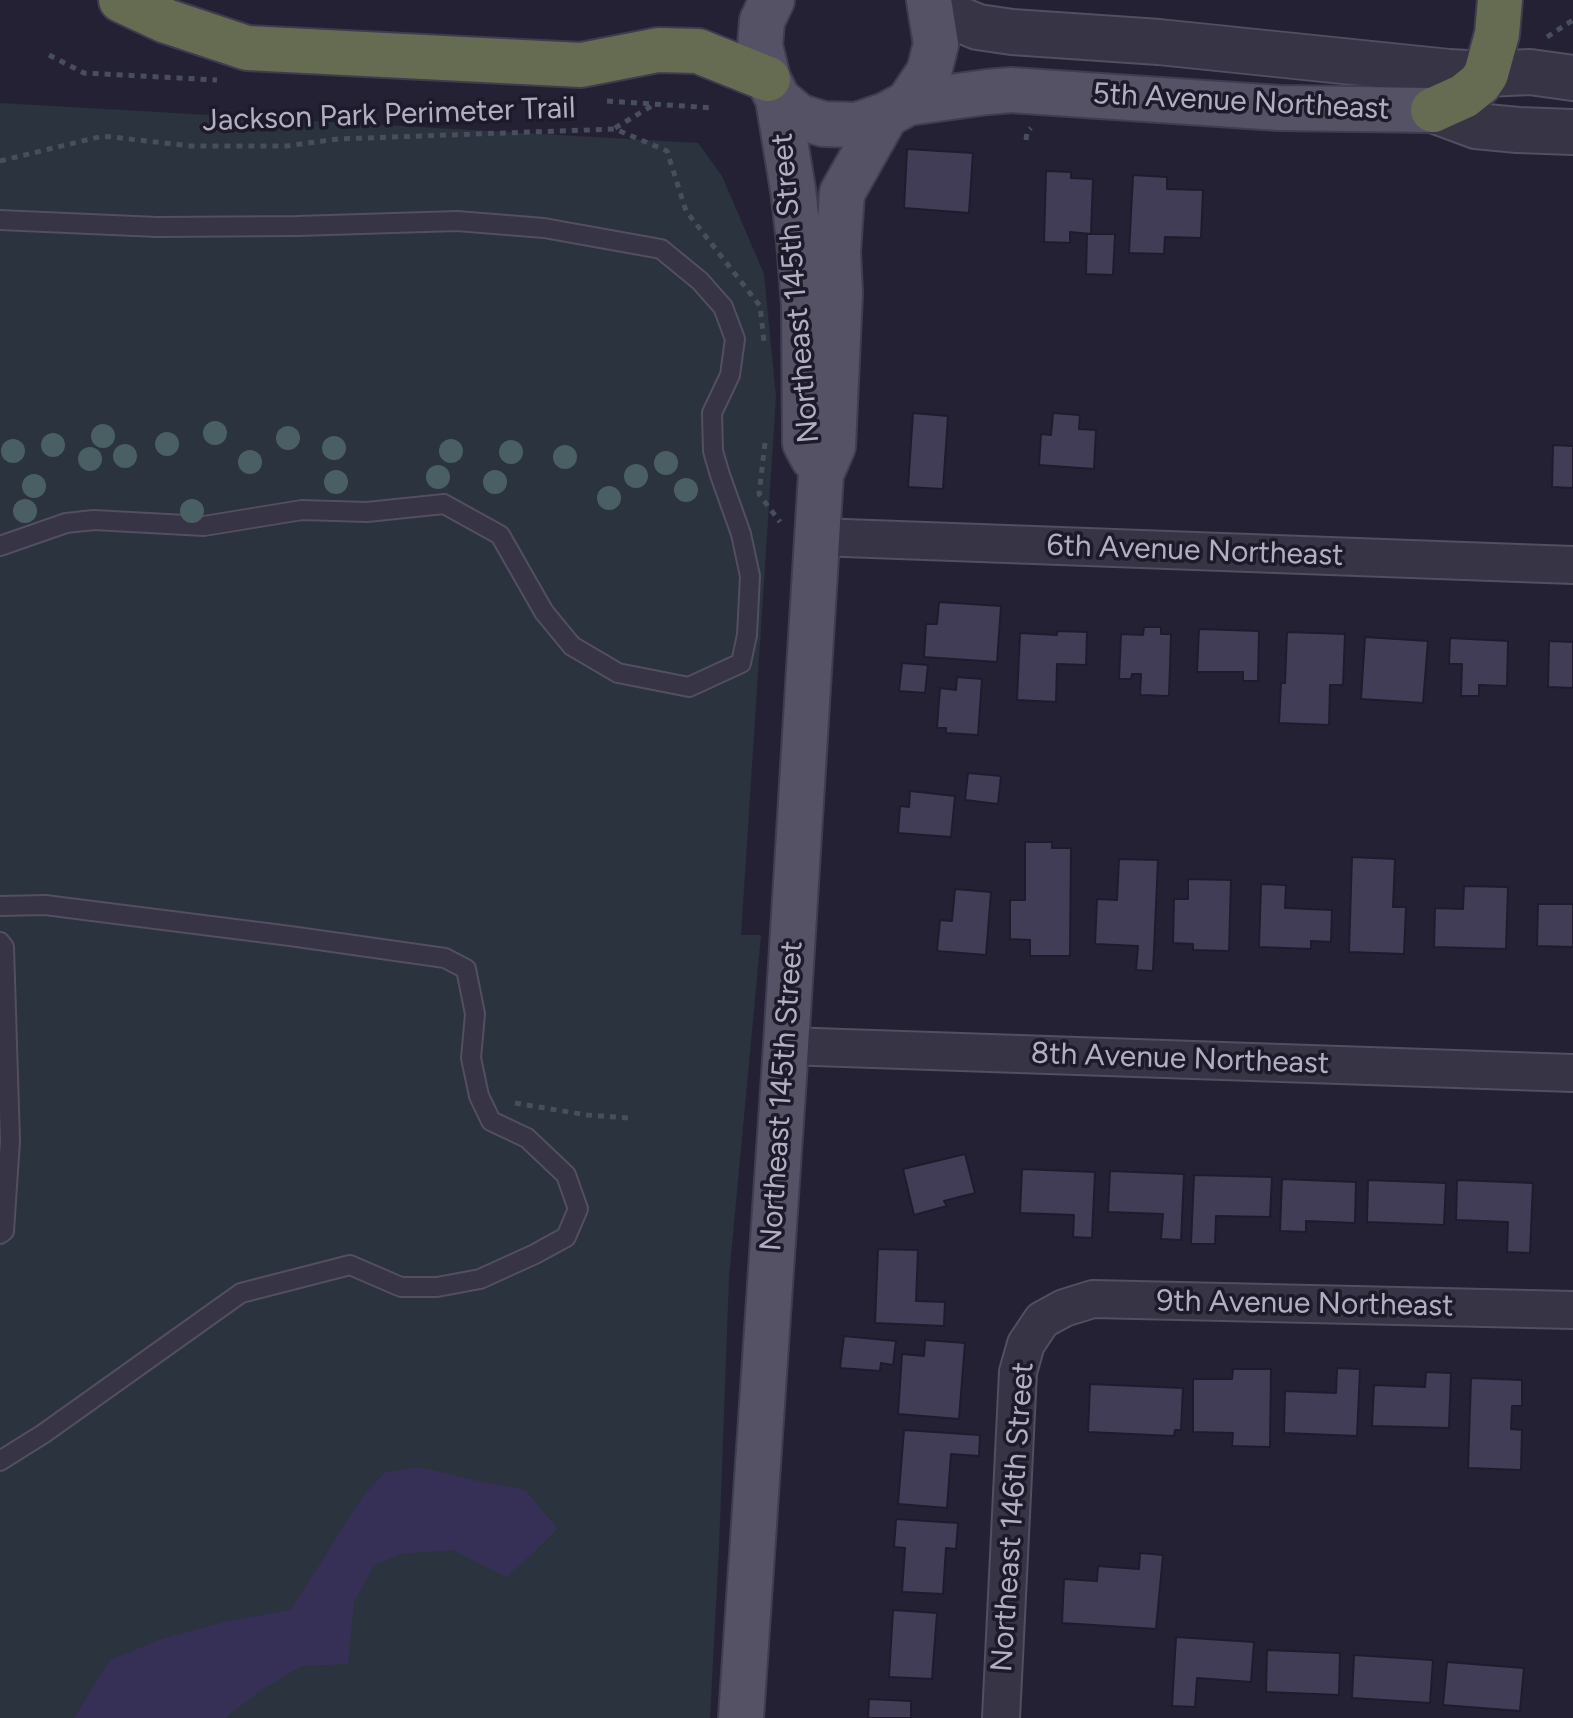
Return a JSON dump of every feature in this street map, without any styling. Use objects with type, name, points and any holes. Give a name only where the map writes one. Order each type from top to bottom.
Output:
[{"type":"highway","points":[[121,0],[166,21],[247,48],[581,65],[658,50],[698,51],[773,89]]},
{"type":"highway","points":[[1433,110],[1464,96],[1486,74],[1497,34],[1500,0]]},
{"type":"main road","name":"Northeast 145th Street","points":[[772,0],[762,21],[760,46],[773,89],[793,190],[804,305],[805,443],[821,474]]},
{"type":"main road","name":"Northeast 145th Street","points":[[741,1718],[821,474],[833,446],[842,193],[897,109],[929,72],[936,44],[930,4]]},
{"type":"main road","name":"5th Avenue Northeast","points":[[773,89],[798,116],[823,124],[857,125],[897,109],[1011,90],[1279,108],[1433,110]]},
{"type":"street","name":"5th Avenue Northeast","points":[[930,4],[978,27],[1012,32],[1159,42],[1449,72],[1530,72],[1573,78]]},
{"type":"street","name":"5th Avenue Northeast","points":[[1433,110],[1476,126],[1573,132]]},
{"type":"street","name":"6th Avenue Northeast","points":[[818,537],[1573,565]]},
{"type":"street","name":"8th Avenue Northeast","points":[[786,1046],[1573,1073]]},
{"type":"street","name":"9th Avenue Northeast","points":[[1042,1320],[1064,1308],[1093,1299],[1573,1310]]},
{"type":"street","name":"Northeast 146th Street","points":[[1001,1718],[1018,1372],[1026,1344],[1042,1320]]},
{"type":"lane","points":[[0,220],[157,227],[457,221],[544,228],[661,249],[700,281],[723,307],[735,339],[730,375],[712,413],[713,451],[741,534],[750,576],[747,635],[741,663],[689,687],[618,673],[572,646],[544,612],[500,535],[444,504],[367,512],[302,510],[204,526],[94,520],[66,523],[0,546]]},
{"type":"lane","points":[[0,906],[45,905],[290,936],[445,958],[466,969],[475,1014],[471,1058],[479,1096],[491,1121],[527,1138],[566,1175],[578,1209],[566,1237],[480,1279],[437,1287],[401,1287],[350,1265],[241,1293],[43,1434],[0,1461]]},
{"type":"lane","points":[[0,942],[4,947],[10,1141],[4,1231],[0,1234]]},
{"type":"path","points":[[1546,38],[1573,20]]},
{"type":"path","points":[[615,129],[656,104]]},
{"type":"path","name":"Jackson Park Perimeter Trail","points":[[0,161],[103,136],[191,146],[286,146],[338,139],[615,129],[667,151],[686,211]]},
{"type":"path","points":[[1026,140],[1030,130]]},
{"type":"path","points":[[479,1096],[587,1115],[628,1118]]},
{"type":"shaded area","points":[[0,103],[698,143],[722,176],[764,274],[776,397],[741,935],[761,935],[729,1277],[710,1718],[0,1718]]},
{"type":"shaded area","points":[[420,1467],[525,1490],[558,1529],[507,1577],[453,1550],[400,1554],[373,1566],[354,1602],[348,1664],[302,1666],[261,1690],[225,1718],[74,1718],[110,1660],[162,1639],[232,1620],[291,1610],[361,1499],[385,1472]]},
{"type":"building","points":[[907,149],[973,153],[969,213],[904,208]]},
{"type":"building","points":[[1046,171],[1071,172],[1071,178],[1093,179],[1091,234],[1070,232],[1070,243],[1044,242]]},
{"type":"building","points":[[1133,175],[1167,177],[1167,189],[1203,190],[1201,238],[1165,237],[1164,254],[1129,253]]},
{"type":"building","points":[[1087,234],[1115,234],[1113,275],[1086,274]]},
{"type":"building","points":[[913,413],[948,416],[943,489],[908,487]]},
{"type":"building","points":[[1053,413],[1080,415],[1079,429],[1096,430],[1094,469],[1039,465],[1041,434],[1051,435]]},
{"type":"building","points":[[1553,445],[1573,446],[1573,488],[1552,487]]},
{"type":"building","points":[[939,602],[1001,606],[997,662],[924,657],[926,624],[937,624]]},
{"type":"building","points":[[1144,627],[1161,627],[1161,634],[1171,634],[1169,696],[1140,695],[1141,674],[1132,674],[1131,679],[1119,679],[1121,634],[1143,635]]},
{"type":"building","points":[[1199,629],[1259,631],[1258,681],[1243,681],[1243,672],[1197,672]]},
{"type":"building","points":[[1057,631],[1087,632],[1086,665],[1057,664],[1056,702],[1017,700],[1020,633],[1057,635]]},
{"type":"building","points":[[1287,632],[1345,634],[1343,685],[1330,685],[1329,725],[1279,723],[1281,683],[1285,683]]},
{"type":"building","points":[[1365,637],[1428,641],[1423,703],[1361,699]]},
{"type":"building","points":[[1450,638],[1508,641],[1507,686],[1479,685],[1479,696],[1461,696],[1462,664],[1449,664]]},
{"type":"building","points":[[1549,641],[1573,642],[1573,688],[1548,687]]},
{"type":"building","points":[[902,663],[928,665],[925,693],[899,691]]},
{"type":"building","points":[[957,677],[982,679],[978,735],[946,733],[946,728],[937,728],[940,688],[956,690]]},
{"type":"building","points":[[968,773],[1001,776],[998,804],[965,800]]},
{"type":"building","points":[[910,791],[955,796],[951,837],[898,833],[900,806],[909,807]]},
{"type":"building","points":[[1025,842],[1052,842],[1052,848],[1071,848],[1070,956],[1030,956],[1030,940],[1010,939],[1010,900],[1025,900]]},
{"type":"building","points":[[1352,857],[1395,859],[1393,907],[1406,907],[1404,954],[1349,952]]},
{"type":"building","points":[[1119,859],[1158,860],[1153,971],[1136,970],[1138,946],[1095,944],[1097,899],[1117,900]]},
{"type":"building","points":[[1188,879],[1231,880],[1229,951],[1193,950],[1193,944],[1173,943],[1174,899],[1188,899]]},
{"type":"building","points":[[1261,884],[1286,885],[1285,908],[1332,910],[1331,942],[1311,941],[1311,949],[1259,947]]},
{"type":"building","points":[[1464,886],[1508,887],[1506,949],[1434,947],[1435,908],[1463,909]]},
{"type":"building","points":[[955,889],[991,892],[986,955],[937,951],[940,920],[952,921]]},
{"type":"building","points":[[1538,904],[1573,904],[1573,947],[1537,946]]},
{"type":"building","points":[[965,1154],[975,1193],[944,1201],[947,1206],[914,1215],[903,1169]]},
{"type":"building","points":[[1022,1169],[1095,1172],[1092,1238],[1073,1237],[1074,1215],[1020,1213]]},
{"type":"building","points":[[1110,1171],[1184,1174],[1181,1240],[1161,1239],[1163,1214],[1108,1212]]},
{"type":"building","points":[[1194,1175],[1272,1177],[1270,1217],[1216,1216],[1215,1244],[1191,1244]]},
{"type":"building","points":[[1282,1179],[1356,1182],[1355,1223],[1306,1221],[1306,1232],[1280,1231]]},
{"type":"building","points":[[1368,1180],[1446,1183],[1444,1225],[1367,1222]]},
{"type":"building","points":[[1457,1180],[1533,1183],[1530,1253],[1507,1252],[1508,1222],[1456,1220]]},
{"type":"building","points":[[878,1249],[918,1250],[916,1301],[945,1302],[944,1326],[875,1323]]},
{"type":"building","points":[[844,1336],[896,1341],[893,1365],[881,1363],[880,1371],[840,1368]]},
{"type":"building","points":[[925,1340],[965,1343],[959,1419],[898,1414],[902,1354],[924,1356]]},
{"type":"building","points":[[1337,1368],[1360,1369],[1357,1436],[1284,1433],[1285,1391],[1336,1393]]},
{"type":"building","points":[[1233,1369],[1271,1369],[1270,1447],[1232,1446],[1233,1433],[1193,1432],[1193,1379],[1232,1379]]},
{"type":"building","points":[[1426,1372],[1451,1373],[1449,1428],[1372,1426],[1374,1385],[1425,1387]]},
{"type":"building","points":[[1471,1378],[1522,1380],[1522,1406],[1512,1406],[1511,1429],[1522,1430],[1521,1470],[1468,1468]]},
{"type":"building","points":[[1090,1384],[1183,1388],[1181,1430],[1175,1430],[1174,1436],[1088,1432]]},
{"type":"building","points":[[904,1430],[980,1435],[979,1456],[951,1454],[947,1508],[898,1504]]},
{"type":"building","points":[[896,1519],[958,1523],[956,1549],[946,1548],[943,1594],[902,1592],[905,1548],[894,1547]]},
{"type":"building","points":[[1140,1553],[1163,1555],[1156,1629],[1062,1623],[1064,1579],[1097,1581],[1098,1566],[1139,1569]]},
{"type":"building","points":[[893,1610],[937,1613],[932,1679],[889,1677]]},
{"type":"building","points":[[1176,1637],[1254,1642],[1251,1682],[1197,1678],[1195,1707],[1172,1706]]},
{"type":"building","points":[[1267,1650],[1340,1653],[1339,1695],[1266,1692]]},
{"type":"building","points":[[1354,1655],[1433,1660],[1430,1703],[1352,1698]]},
{"type":"building","points":[[1447,1662],[1524,1668],[1520,1711],[1443,1705]]},
{"type":"building","points":[[869,1699],[911,1701],[911,1718],[868,1718]]}]
